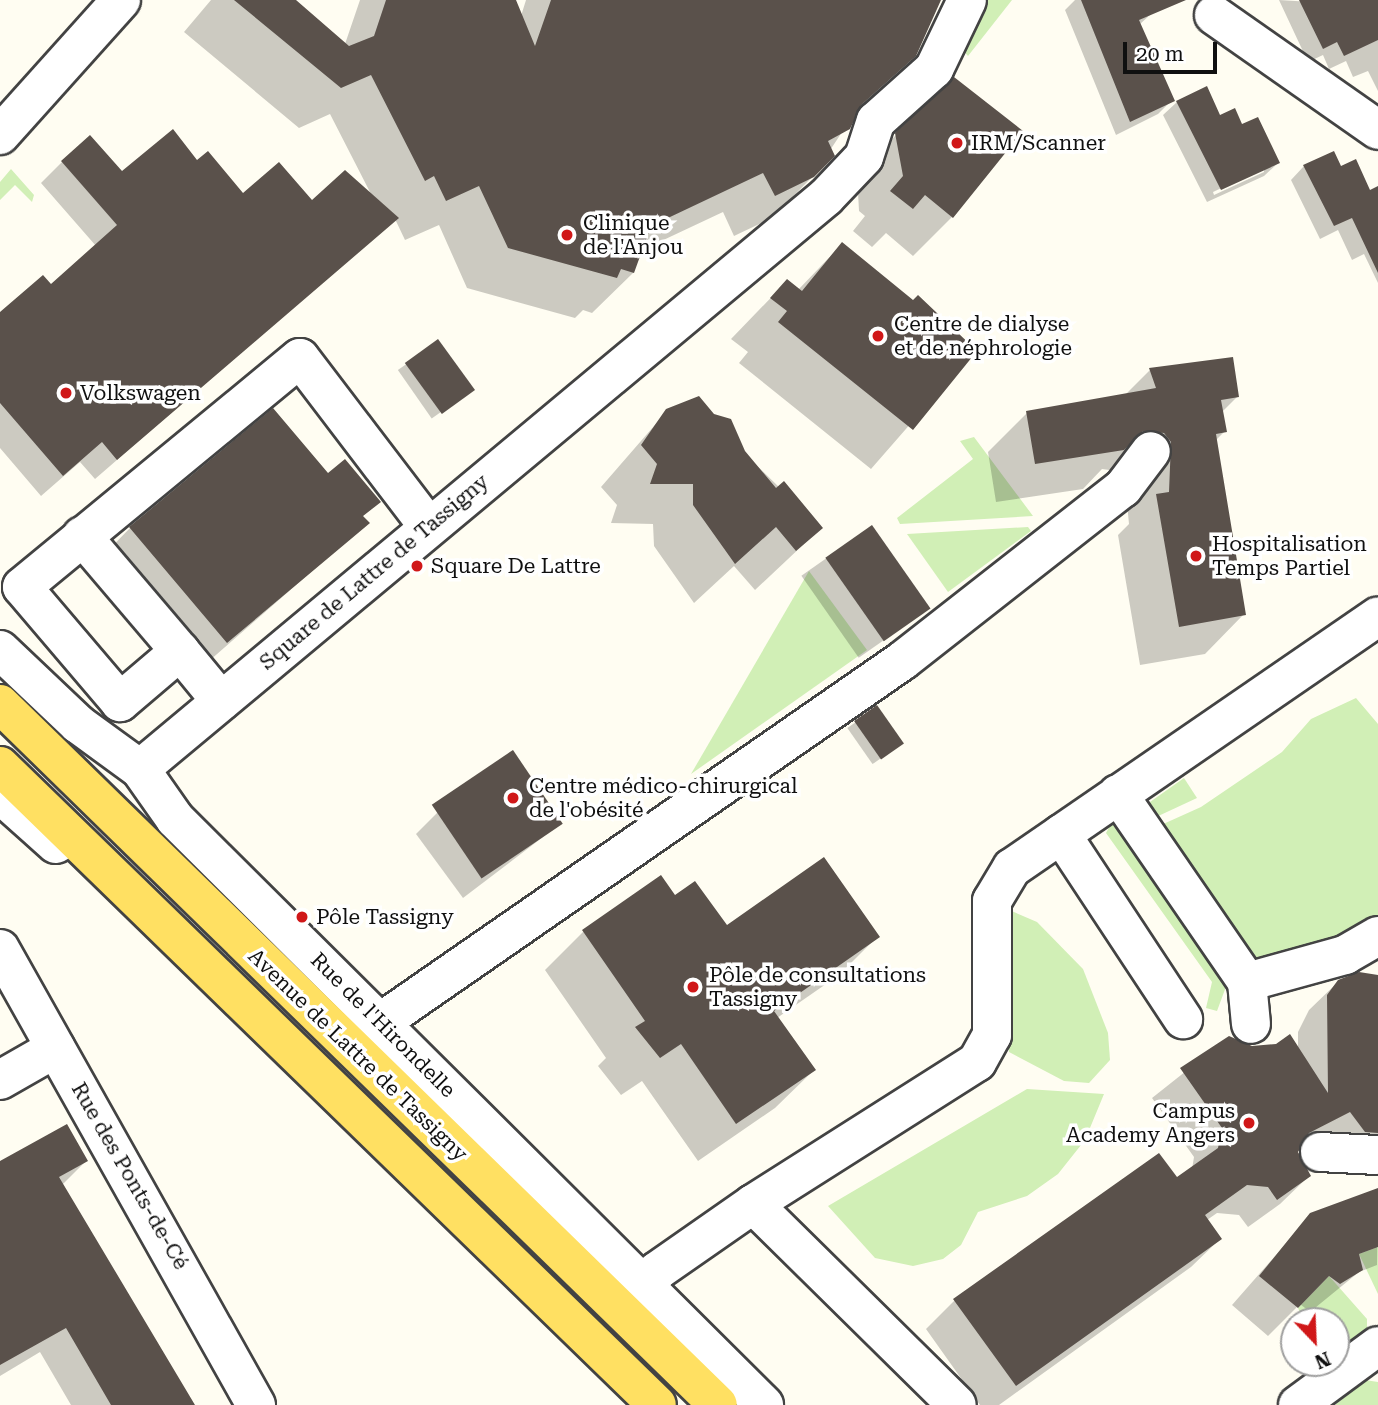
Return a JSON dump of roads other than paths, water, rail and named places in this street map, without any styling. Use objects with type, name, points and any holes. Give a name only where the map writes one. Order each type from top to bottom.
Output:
[{"type":"main road","name":"Avenue de Lattre de Tassigny","points":[[0,704],[718,1405]]},
{"type":"main road","points":[[0,766],[248,1013],[657,1405]]},
{"type":"street","points":[[0,135],[121,0]]},
{"type":"street","name":"Square de Lattre de Tassigny","points":[[140,769],[608,374],[768,247],[864,158],[876,121],[934,69],[950,46],[967,0]]},
{"type":"street","points":[[1214,16],[1378,130]]},
{"type":"street","points":[[180,651],[120,702],[22,587],[300,358],[428,526]]},
{"type":"street","points":[[381,1022],[902,662],[1116,494],[1151,451]]},
{"type":"street","points":[[82,536],[221,701]]},
{"type":"street","points":[[645,1286],[657,1271],[753,1204],[977,1062],[993,1028],[995,890],[1012,868],[1378,616]]},
{"type":"street","name":"Rue de l'Hirondelle","points":[[0,650],[78,724],[140,769],[175,819],[764,1405]]},
{"type":"street","points":[[0,794],[248,1013]]},
{"type":"street","points":[[1118,794],[1247,982],[1251,1024]]},
{"type":"street","points":[[1061,834],[1183,1019]]},
{"type":"street","points":[[1247,982],[1345,955],[1378,936]]},
{"type":"street","name":"Rue des Ponts-de-Cé","points":[[0,950],[256,1405]]},
{"type":"street","points":[[0,1080],[56,1048]]},
{"type":"street","points":[[1320,1152],[1378,1154]]},
{"type":"street","points":[[753,1204],[957,1405]]},
{"type":"street","points":[[1298,1405],[1378,1346]]},
{"type":"place","name":"IRM/Scanner","points":[[957,143]]},
{"type":"place","name":"Clinique de l'Anjou","points":[[567,235]]},
{"type":"place","name":"Centre de dialyse et de néphrologie","points":[[878,336]]},
{"type":"place","name":"Volkswagen","points":[[66,393]]},
{"type":"place","name":"Hospitalisation Temps Partiel","points":[[1196,556]]},
{"type":"place","name":"Square De Lattre","points":[[417,566]]},
{"type":"place","name":"Centre médico-chirurgical de l'obésité","points":[[513,798]]},
{"type":"place","name":"Pôle Tassigny","points":[[302,917]]},
{"type":"place","name":"Pôle de consultations Tassigny","points":[[693,987]]},
{"type":"place","name":"Campus Academy Angers","points":[[1249,1123]]}]
